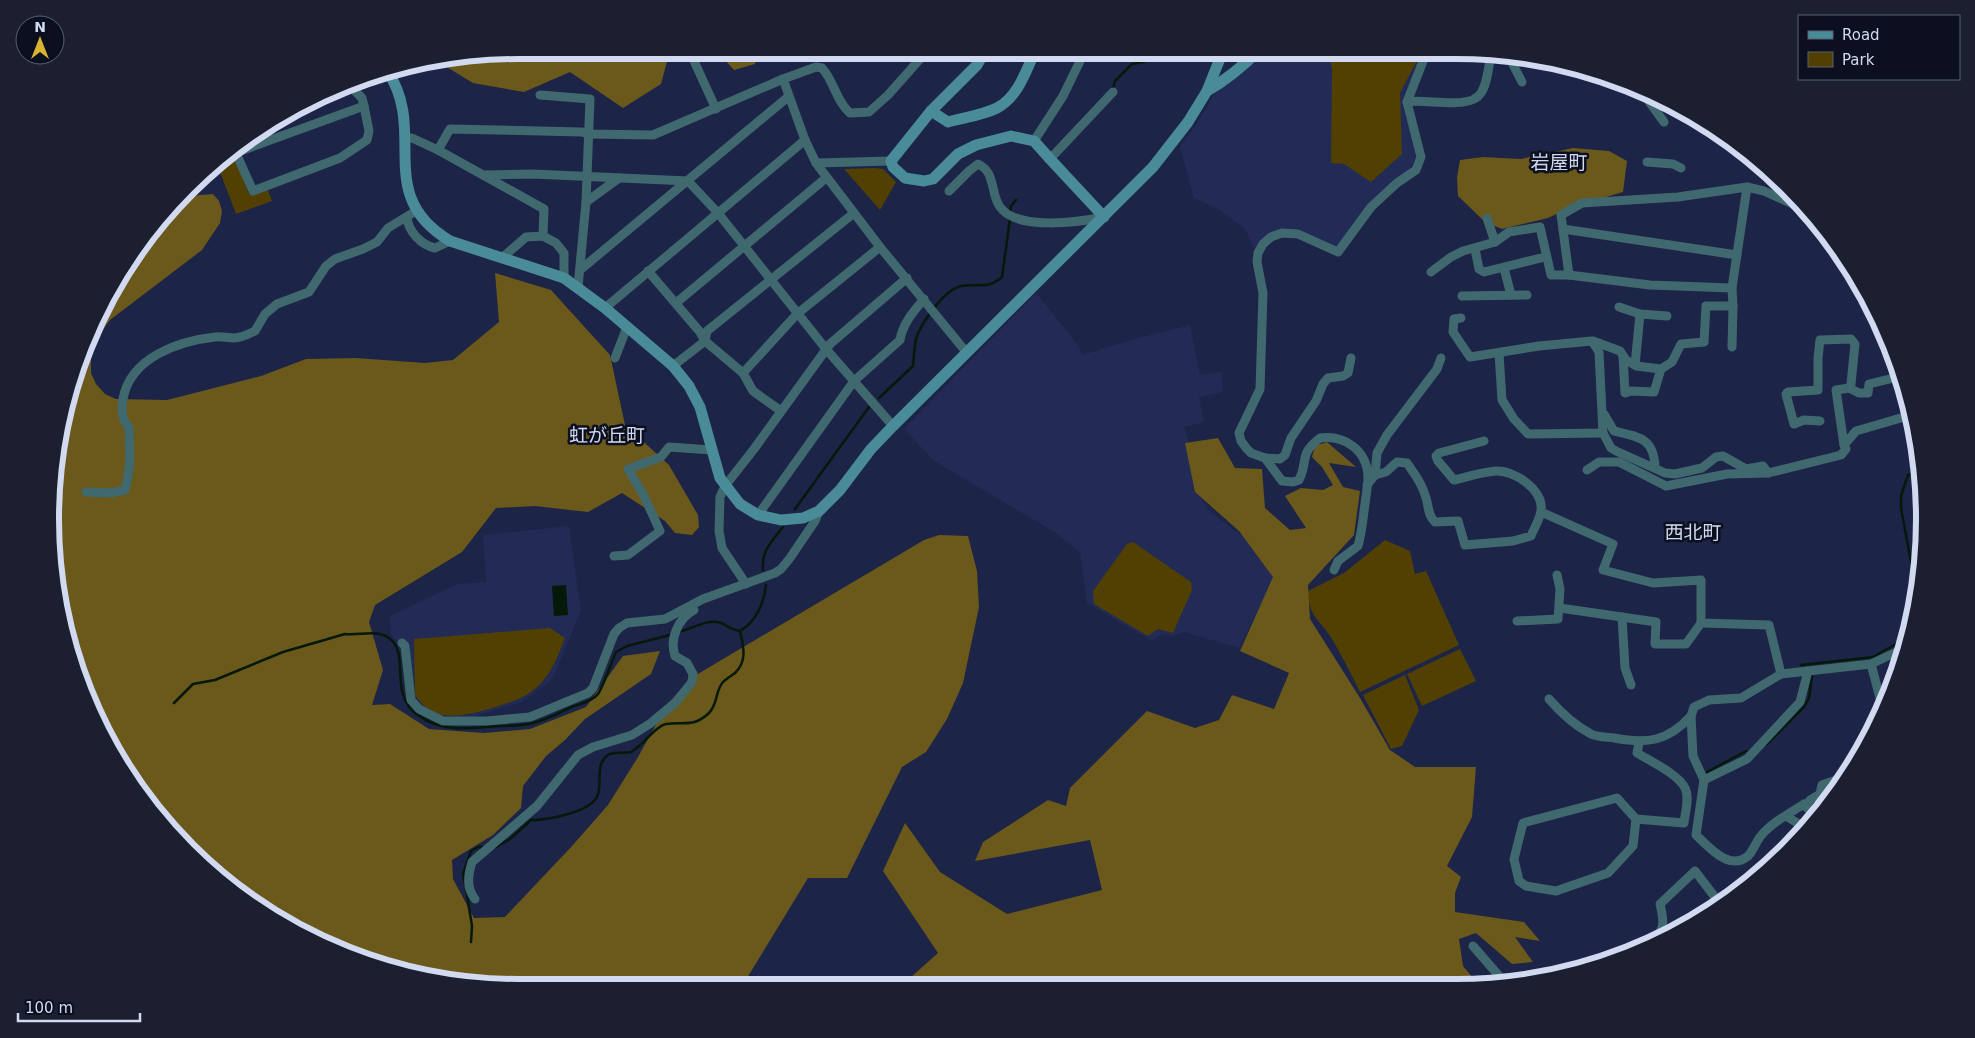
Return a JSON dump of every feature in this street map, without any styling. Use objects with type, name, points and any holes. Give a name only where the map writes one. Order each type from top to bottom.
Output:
[{"type":"street","points":[[693,59],[716,109]]},
{"type":"street","points":[[438,150],[450,129],[653,135],[783,79],[816,67],[822,68],[828,74],[844,108],[850,113],[869,112],[920,59]]},
{"type":"street","points":[[816,164],[891,161],[931,112],[981,59]]},
{"type":"street","points":[[931,112],[948,122],[996,109],[1007,101],[1018,87],[1032,59]]},
{"type":"street","points":[[1034,140],[1063,96],[1081,59]]},
{"type":"street","points":[[411,214],[450,241],[564,278],[578,287],[673,366],[689,386],[700,407],[720,478],[740,504],[758,515],[781,520],[804,518],[819,511],[840,490],[871,448],[1154,167],[1188,122],[1207,91],[1220,59]]},
{"type":"street","points":[[1207,91],[1251,59]]},
{"type":"street","points":[[1352,358],[1348,373],[1343,376],[1328,378],[1323,384],[1316,401],[1291,438],[1285,455],[1280,459],[1265,458],[1252,453],[1241,441],[1239,432],[1260,389],[1263,293],[1257,262],[1258,253],[1263,244],[1271,237],[1282,233],[1298,234],[1338,252],[1371,207],[1397,182],[1416,170],[1421,157],[1407,102],[1424,59]]},
{"type":"street","points":[[1407,102],[1417,100],[1446,103],[1466,102],[1474,99],[1481,94],[1489,60]]},
{"type":"street","points":[[1512,63],[1522,82]]},
{"type":"street","points":[[391,77],[402,103],[407,188],[411,214],[408,225],[422,243],[435,248],[450,241]]},
{"type":"street","points":[[783,79],[788,97],[816,164],[967,353]]},
{"type":"street","points":[[237,155],[253,191],[340,158],[367,140],[369,131],[362,98],[354,90]]},
{"type":"street","points":[[1050,160],[1113,92]]},
{"type":"street","points":[[540,95],[590,99],[586,202],[578,287]]},
{"type":"street","points":[[580,270],[788,97]]},
{"type":"street","points":[[1648,101],[1664,122]]},
{"type":"street","points":[[247,148],[364,106]]},
{"type":"street","points":[[891,161],[893,167],[904,178],[924,181],[933,179],[958,154],[976,145],[1011,136],[1034,140],[1050,160],[1104,216]]},
{"type":"street","points":[[405,138],[412,138],[438,150],[544,209],[543,236]]},
{"type":"street","points":[[605,308],[805,140]]},
{"type":"street","points":[[1647,162],[1673,164],[1681,168]]},
{"type":"street","points":[[949,191],[978,164],[989,172],[998,202],[1005,211],[1015,217],[1028,221],[1058,223],[1104,216]]},
{"type":"street","points":[[483,175],[523,174],[688,180],[718,213],[826,350],[893,426]]},
{"type":"street","points":[[586,202],[620,178]]},
{"type":"street","points":[[676,304],[826,178]]},
{"type":"street","points":[[1732,347],[1732,288],[1747,187]]},
{"type":"street","points":[[1569,275],[1561,215],[1582,203],[1678,197],[1747,187],[1764,191],[1789,202]]},
{"type":"street","points":[[673,366],[705,341],[707,331],[854,213]]},
{"type":"street","points":[[86,492],[111,493],[125,490],[130,472],[130,453],[129,428],[124,423],[122,409],[124,394],[132,375],[149,359],[160,352],[195,341],[216,336],[236,338],[255,331],[265,314],[277,304],[309,292],[326,266],[335,259],[377,242],[388,228],[411,214]]},
{"type":"street","points":[[1487,218],[1495,242]]},
{"type":"street","points":[[1431,272],[1451,256],[1495,242],[1509,232],[1540,227],[1550,276],[1569,275],[1666,286],[1732,288]]},
{"type":"street","points":[[1563,228],[1736,255]]},
{"type":"street","points":[[504,257],[526,237],[543,236],[556,243],[564,253],[564,278]]},
{"type":"street","points":[[743,373],[798,314],[880,246]]},
{"type":"street","points":[[1475,249],[1479,268],[1484,272],[1541,258]]},
{"type":"street","points":[[1504,268],[1511,295]]},
{"type":"street","points":[[648,271],[700,332],[705,341],[743,373],[753,391],[782,411]]},
{"type":"street","points":[[746,584],[722,548],[719,531],[720,497],[725,486],[830,344],[907,278]]},
{"type":"street","points":[[1462,296],[1527,295]]},
{"type":"street","points":[[758,515],[854,381],[900,340],[907,320],[927,302]]},
{"type":"street","points":[[1461,318],[1454,319],[1452,332],[1470,357],[1539,346],[1592,341],[1620,351],[1626,360],[1635,365],[1661,368],[1672,362],[1681,344],[1704,342],[1706,306],[1733,306]]},
{"type":"street","points":[[1619,307],[1640,314],[1667,316]]},
{"type":"street","points":[[1635,365],[1640,314]]},
{"type":"street","points":[[615,358],[627,327]]},
{"type":"street","points":[[1820,420],[1804,420],[1794,424],[1786,394],[1788,392],[1818,390],[1820,340],[1851,339],[1855,344],[1851,384],[1848,388]]},
{"type":"street","points":[[1592,341],[1599,352],[1603,433],[1616,451],[1665,473],[1675,474],[1702,468],[1716,457],[1723,456],[1746,469],[1763,466],[1768,472]]},
{"type":"street","points":[[1498,353],[1502,400],[1528,434],[1603,433]]},
{"type":"street","points":[[1623,356],[1625,392],[1654,392],[1661,368]]},
{"type":"street","points":[[1376,475],[1377,453],[1387,435],[1436,369],[1441,358]]},
{"type":"street","points":[[1587,470],[1599,462],[1619,462],[1666,486],[1727,474],[1768,472],[1841,455],[1846,449],[1836,390],[1848,388],[1858,393],[1868,393],[1869,384],[1894,378]]},
{"type":"street","points":[[1602,411],[1614,431],[1644,440],[1650,445],[1654,455],[1655,467]]},
{"type":"street","points":[[1844,444],[1856,431],[1904,417]]},
{"type":"street","points":[[1265,458],[1282,481],[1293,482],[1299,480],[1302,475],[1305,454],[1320,438],[1330,437],[1346,441],[1363,456],[1368,476],[1362,534],[1358,546],[1338,560],[1334,570]]},
{"type":"street","points":[[1367,485],[1376,475],[1386,472],[1397,462],[1407,463],[1418,478],[1426,495],[1430,518],[1435,522],[1458,521],[1464,545],[1513,541],[1531,536],[1541,512],[1541,503],[1535,490],[1527,483],[1497,471],[1454,480],[1436,456],[1439,453],[1484,441]]},
{"type":"street","points":[[614,556],[628,555],[660,532],[644,496],[628,469],[661,456],[669,447],[711,450]]},
{"type":"street","points":[[402,643],[405,646],[411,700],[419,709],[442,721],[487,721],[530,717],[588,693],[593,688],[614,634],[627,623],[665,619],[703,599],[761,579],[781,569],[815,521],[819,511]]},
{"type":"street","points":[[1541,512],[1613,544],[1603,570],[1653,584],[1702,580],[1701,623],[1686,644],[1655,644],[1656,622],[1560,608]]},
{"type":"street","points":[[1517,621],[1558,620],[1560,589],[1557,575]]},
{"type":"street","points":[[475,900],[468,885],[472,862],[537,806],[578,755],[632,735],[651,723],[676,702],[692,682],[693,674],[686,663],[676,656],[674,639],[680,622],[687,614],[702,605],[703,599]]},
{"type":"street","points":[[1622,617],[1625,668],[1631,685]]},
{"type":"street","points":[[1701,623],[1769,625],[1781,674]]},
{"type":"street","points":[[1549,699],[1565,717],[1592,734],[1639,743],[1670,735],[1682,727],[1691,716],[1694,707],[1709,700],[1741,698],[1781,674],[1871,664],[1897,652]]},
{"type":"street","points":[[1871,664],[1880,697]]},
{"type":"street","points":[[1704,780],[1747,759],[1800,702],[1808,671]]},
{"type":"street","points":[[1691,716],[1693,756],[1704,780],[1696,834],[1715,852],[1726,860],[1736,862],[1748,856],[1761,835],[1786,816],[1804,804],[1811,811]]},
{"type":"street","points":[[1636,819],[1633,846],[1608,873],[1556,891],[1526,886],[1519,882],[1514,859],[1523,823],[1617,798],[1636,819],[1684,824],[1687,798],[1685,788],[1673,775],[1637,753],[1639,743]]},
{"type":"street","points":[[1806,807],[1810,800],[1820,794],[1822,785],[1835,780]]},
{"type":"street","points":[[1786,816],[1800,824]]},
{"type":"street","points":[[1661,931],[1663,919],[1660,904],[1695,870],[1716,899]]},
{"type":"street","points":[[1473,946],[1500,977]]},
{"type":"shaded area","points":[[519,59],[668,59],[661,84],[623,108],[570,72],[524,92],[473,83],[444,65],[489,60]]},
{"type":"shaded area","points":[[724,59],[756,59],[755,64],[734,70]]},
{"type":"shaded area","points":[[1253,59],[1422,59],[1404,102],[1417,156],[1410,169],[1382,191],[1339,246],[1332,247],[1293,230],[1269,237],[1254,249],[1245,229],[1218,209],[1194,198],[1180,147],[1203,114],[1215,92]]},
{"type":"shaded area","points":[[1573,148],[1609,151],[1627,161],[1623,192],[1569,208],[1548,218],[1502,229],[1485,222],[1458,196],[1457,177],[1460,160],[1483,157],[1521,159]]},
{"type":"shaded area","points":[[213,194],[219,201],[222,211],[220,223],[202,250],[110,320],[95,341],[106,315],[136,263],[173,216],[192,196]]},
{"type":"shaded area","points":[[495,273],[551,290],[610,355],[625,425],[669,465],[698,515],[699,527],[692,535],[675,533],[665,521],[622,493],[588,512],[535,506],[496,508],[462,552],[375,605],[369,622],[383,670],[372,705],[390,704],[429,729],[484,733],[530,729],[586,707],[623,656],[660,651],[651,674],[585,719],[546,756],[523,786],[521,808],[493,835],[452,860],[453,879],[474,918],[505,917],[572,846],[608,805],[667,705],[691,678],[924,540],[939,535],[968,536],[977,571],[979,607],[963,683],[947,719],[926,752],[902,767],[847,878],[808,878],[747,978],[489,978],[459,975],[400,964],[343,944],[289,918],[239,884],[194,844],[173,822],[136,775],[106,723],[83,667],[68,609],[60,549],[60,489],[63,459],[74,400],[94,344],[91,373],[96,384],[105,394],[116,399],[167,400],[261,376],[306,359],[356,358],[425,363],[453,360],[499,322]]},
{"type":"shaded area","points":[[1036,293],[1078,345],[1082,355],[1190,325],[1200,375],[1222,372],[1223,392],[1199,397],[1204,422],[1184,427],[1202,482],[1199,495],[1207,509],[1254,545],[1276,574],[1239,648],[1184,632],[1172,636],[1162,634],[1152,641],[1087,603],[1080,553],[1056,533],[934,461],[904,429]]},
{"type":"shaded area","points":[[1218,438],[1235,468],[1262,469],[1265,508],[1290,530],[1306,528],[1285,496],[1301,488],[1323,490],[1333,485],[1322,467],[1312,457],[1315,446],[1327,442],[1356,467],[1329,463],[1343,487],[1360,491],[1354,535],[1308,585],[1310,619],[1390,750],[1415,767],[1476,767],[1472,817],[1447,866],[1461,877],[1455,893],[1455,912],[1524,922],[1540,941],[1515,937],[1533,962],[1512,964],[1476,933],[1459,939],[1463,966],[1473,978],[909,979],[938,953],[883,871],[905,823],[940,872],[1007,914],[1102,890],[1090,840],[975,861],[983,842],[1048,800],[1066,806],[1070,788],[1147,711],[1195,728],[1219,720],[1232,695],[1274,709],[1289,673],[1240,651],[1273,577],[1239,531],[1195,492],[1185,443]]},
{"type":"shaded area","points":[[569,526],[581,611],[552,680],[522,702],[472,717],[440,716],[424,708],[414,696],[403,651],[391,634],[390,616],[457,584],[486,582],[483,535]]},
{"type":"shaded area","points":[[566,585],[568,615],[554,616],[552,586]]},
{"type":"green space","points":[[1330,59],[1418,59],[1400,93],[1402,154],[1371,182],[1344,164],[1331,163],[1332,68]]},
{"type":"green space","points":[[232,160],[236,161],[249,194],[268,190],[272,201],[236,214],[219,170]]},
{"type":"green space","points":[[844,169],[883,169],[896,182],[880,210]]},
{"type":"green space","points":[[1385,540],[1410,551],[1415,574],[1426,571],[1459,645],[1360,692],[1332,639],[1313,613],[1310,607],[1308,591],[1344,573]]},
{"type":"green space","points":[[1133,542],[1191,582],[1192,590],[1173,633],[1158,629],[1148,636],[1094,604],[1093,591],[1127,544]]},
{"type":"green space","points":[[550,628],[565,638],[553,667],[537,687],[521,698],[479,712],[451,716],[433,712],[425,707],[415,695],[414,639]]},
{"type":"green space","points":[[1460,649],[1476,681],[1422,706],[1407,674]]},
{"type":"green space","points":[[1405,675],[1419,710],[1402,746],[1391,749],[1363,695]]},
{"type":"waterway","points":[[1113,89],[1115,81],[1132,64],[1144,62],[1147,59]]},
{"type":"waterway","points":[[1010,213],[1011,206],[1016,200]]},
{"type":"waterway","points":[[879,398],[913,366],[916,339],[928,316],[941,300],[954,289],[961,286],[987,285],[1002,277],[1010,219]]},
{"type":"waterway","points":[[795,509],[869,407]]},
{"type":"waterway","points":[[1913,473],[1908,475],[1901,496],[1901,508],[1913,572]]},
{"type":"waterway","points":[[763,570],[766,552],[783,527]]},
{"type":"waterway","points":[[496,847],[510,839],[531,820],[558,817],[588,806],[595,800],[598,794],[600,768],[608,755],[631,752],[640,746],[653,732],[666,724],[698,721],[709,713],[714,706],[720,686],[735,673],[742,663],[744,653],[740,631],[751,623],[755,617],[763,599],[766,585]]},
{"type":"waterway","points":[[679,632],[711,622],[721,623],[740,631]]},
{"type":"waterway","points":[[174,703],[193,684],[215,680],[283,652],[345,634],[373,633],[384,635],[395,645],[400,662],[402,693],[413,711],[422,718],[432,723],[454,728],[525,725],[548,718],[596,696],[616,652],[627,646],[674,634]]},
{"type":"waterway","points":[[1801,665],[1873,657],[1900,642]]},
{"type":"waterway","points":[[1767,744],[1804,707],[1809,698],[1812,676]]},
{"type":"waterway","points":[[1707,772],[1746,751]]},
{"type":"waterway","points":[[465,884],[463,874],[471,851],[478,847],[485,847]]},
{"type":"waterway","points":[[466,889],[472,926],[471,942]]},
{"type":"district","name":"岩屋町","points":[[1559,162]]},
{"type":"district","name":"虹が丘町","points":[[607,435]]},
{"type":"district","name":"西北町","points":[[1693,532]]}]
